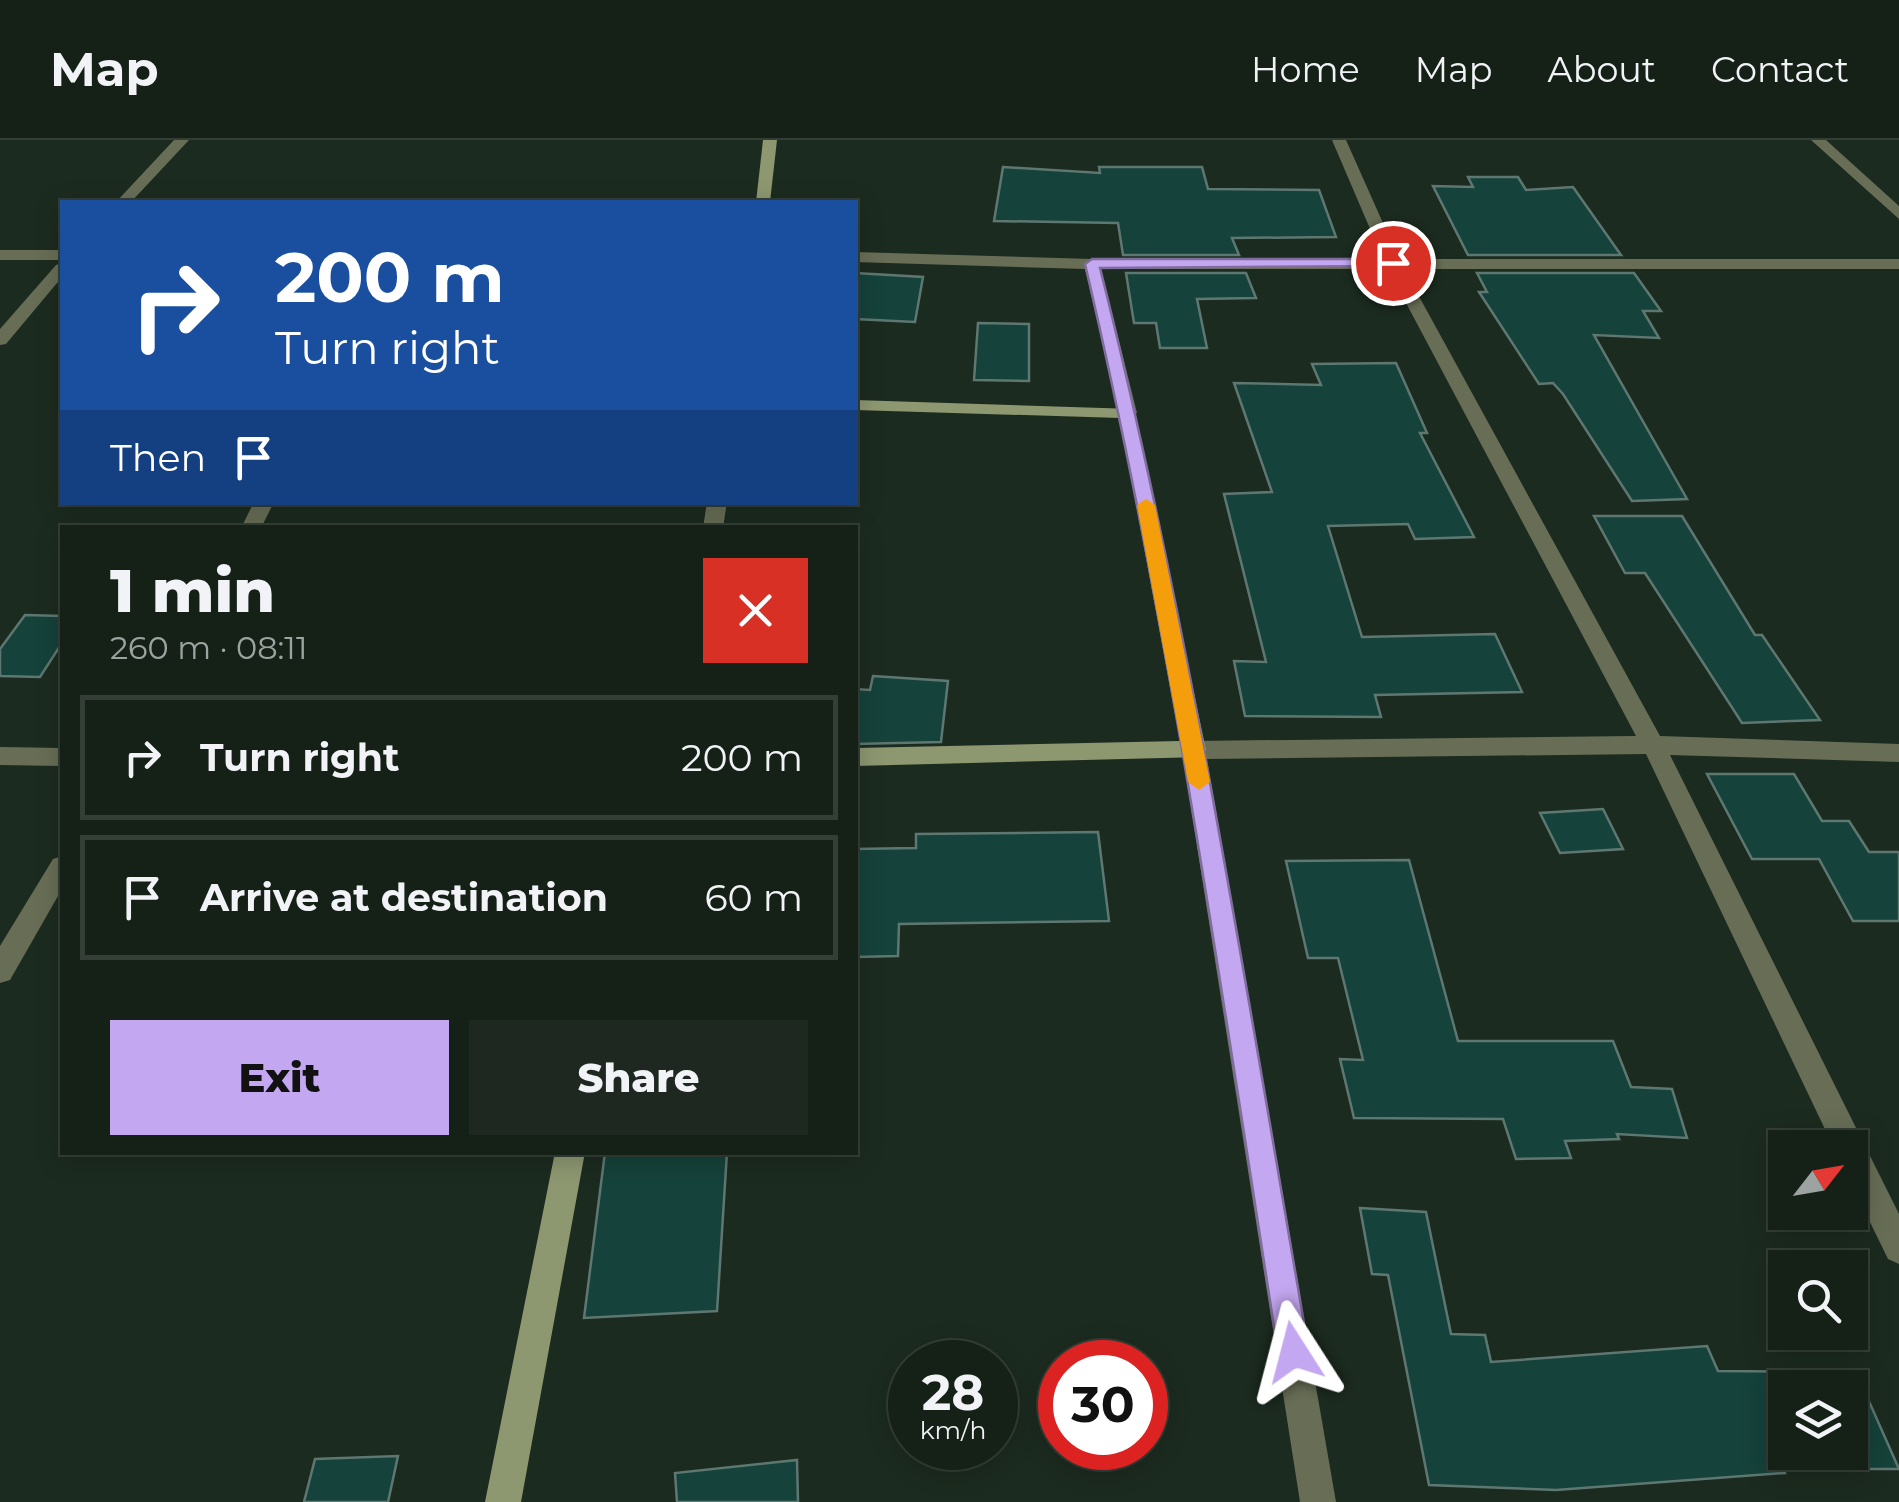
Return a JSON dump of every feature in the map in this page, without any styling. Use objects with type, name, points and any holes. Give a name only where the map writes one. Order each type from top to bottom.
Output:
[{"type":"street","points":[[125,200],[182,140]]},
{"type":"street","points":[[763,200],[770,140]]},
{"type":"street","points":[[1339,140],[1393,263],[1653,745],[1841,1130]]},
{"type":"street","points":[[1818,140],[1899,214]]},
{"type":"street","points":[[0,255],[60,255]]},
{"type":"street","points":[[858,258],[1092,264],[1899,264]]},
{"type":"street","points":[[1092,264],[1128,413],[1194,750],[1318,1502]]},
{"type":"street","points":[[0,340],[60,270]]},
{"type":"street","points":[[858,404],[1128,413]]},
{"type":"street","points":[[858,757],[1653,745],[1899,753]]},
{"type":"street","points":[[0,756],[60,757]]},
{"type":"street","points":[[0,972],[60,870]]},
{"type":"street","points":[[503,1502],[569,1155]]},
{"type":"street","points":[[1868,1185],[1899,1248]]},
{"type":"building","points":[[1003,167],[1100,173],[1099,167],[1202,167],[1208,189],[1319,190],[1336,237],[1232,238],[1239,255],[1123,255],[1118,223],[994,221]]},
{"type":"building","points":[[1468,177],[1518,177],[1526,190],[1573,187],[1621,255],[1468,255],[1433,186],[1473,187]]},
{"type":"building","points":[[858,273],[923,277],[915,322],[858,319]]},
{"type":"building","points":[[1126,273],[1246,273],[1256,298],[1197,299],[1207,348],[1160,348],[1156,323],[1134,323]]},
{"type":"building","points":[[1477,273],[1634,273],[1661,311],[1643,311],[1659,338],[1594,335],[1687,499],[1632,501],[1563,394],[1553,383],[1539,384],[1479,292],[1487,292]]},
{"type":"building","points":[[978,323],[1029,324],[1029,381],[974,380]]},
{"type":"building","points":[[1396,363],[1427,433],[1420,433],[1474,537],[1415,539],[1408,524],[1328,526],[1362,637],[1495,634],[1522,692],[1375,695],[1381,717],[1245,716],[1234,661],[1266,662],[1224,494],[1272,492],[1234,383],[1321,385],[1312,364]]},
{"type":"building","points":[[1594,516],[1682,516],[1755,635],[1762,635],[1820,720],[1742,723],[1645,573],[1625,573]]},
{"type":"building","points":[[25,615],[60,616],[60,646],[40,677],[0,676],[0,649]]},
{"type":"building","points":[[873,676],[948,681],[941,742],[858,744],[858,689],[870,690]]},
{"type":"building","points":[[1707,774],[1794,774],[1822,821],[1849,821],[1869,852],[1899,852],[1899,921],[1853,921],[1819,859],[1752,859]]},
{"type":"building","points":[[1603,809],[1623,849],[1560,853],[1540,813]]},
{"type":"building","points":[[1098,832],[1109,921],[899,924],[898,956],[858,957],[858,849],[916,848],[916,834]]},
{"type":"building","points":[[1409,860],[1458,1041],[1613,1041],[1631,1087],[1672,1089],[1687,1138],[1617,1134],[1619,1139],[1565,1141],[1571,1158],[1516,1159],[1503,1119],[1354,1118],[1340,1059],[1363,1060],[1338,958],[1308,958],[1286,861]]},
{"type":"building","points":[[605,1155],[727,1155],[717,1311],[584,1318]]},
{"type":"building","points":[[1360,1208],[1426,1212],[1451,1334],[1485,1335],[1491,1362],[1707,1346],[1718,1371],[1768,1371],[1768,1470],[1785,1473],[1556,1490],[1429,1485],[1388,1275],[1372,1274]]},
{"type":"building","points":[[1868,1399],[1899,1469],[1868,1469]]},
{"type":"building","points":[[398,1456],[388,1502],[304,1502],[315,1459]]},
{"type":"building","points":[[797,1460],[798,1502],[677,1502],[675,1473]]},
{"type":"slow traffic","points":[[1146,505],[1199,782]]},
{"type":"route","points":[[1294,1352],[1194,750],[1128,413],[1092,264],[1393,263]]}]
